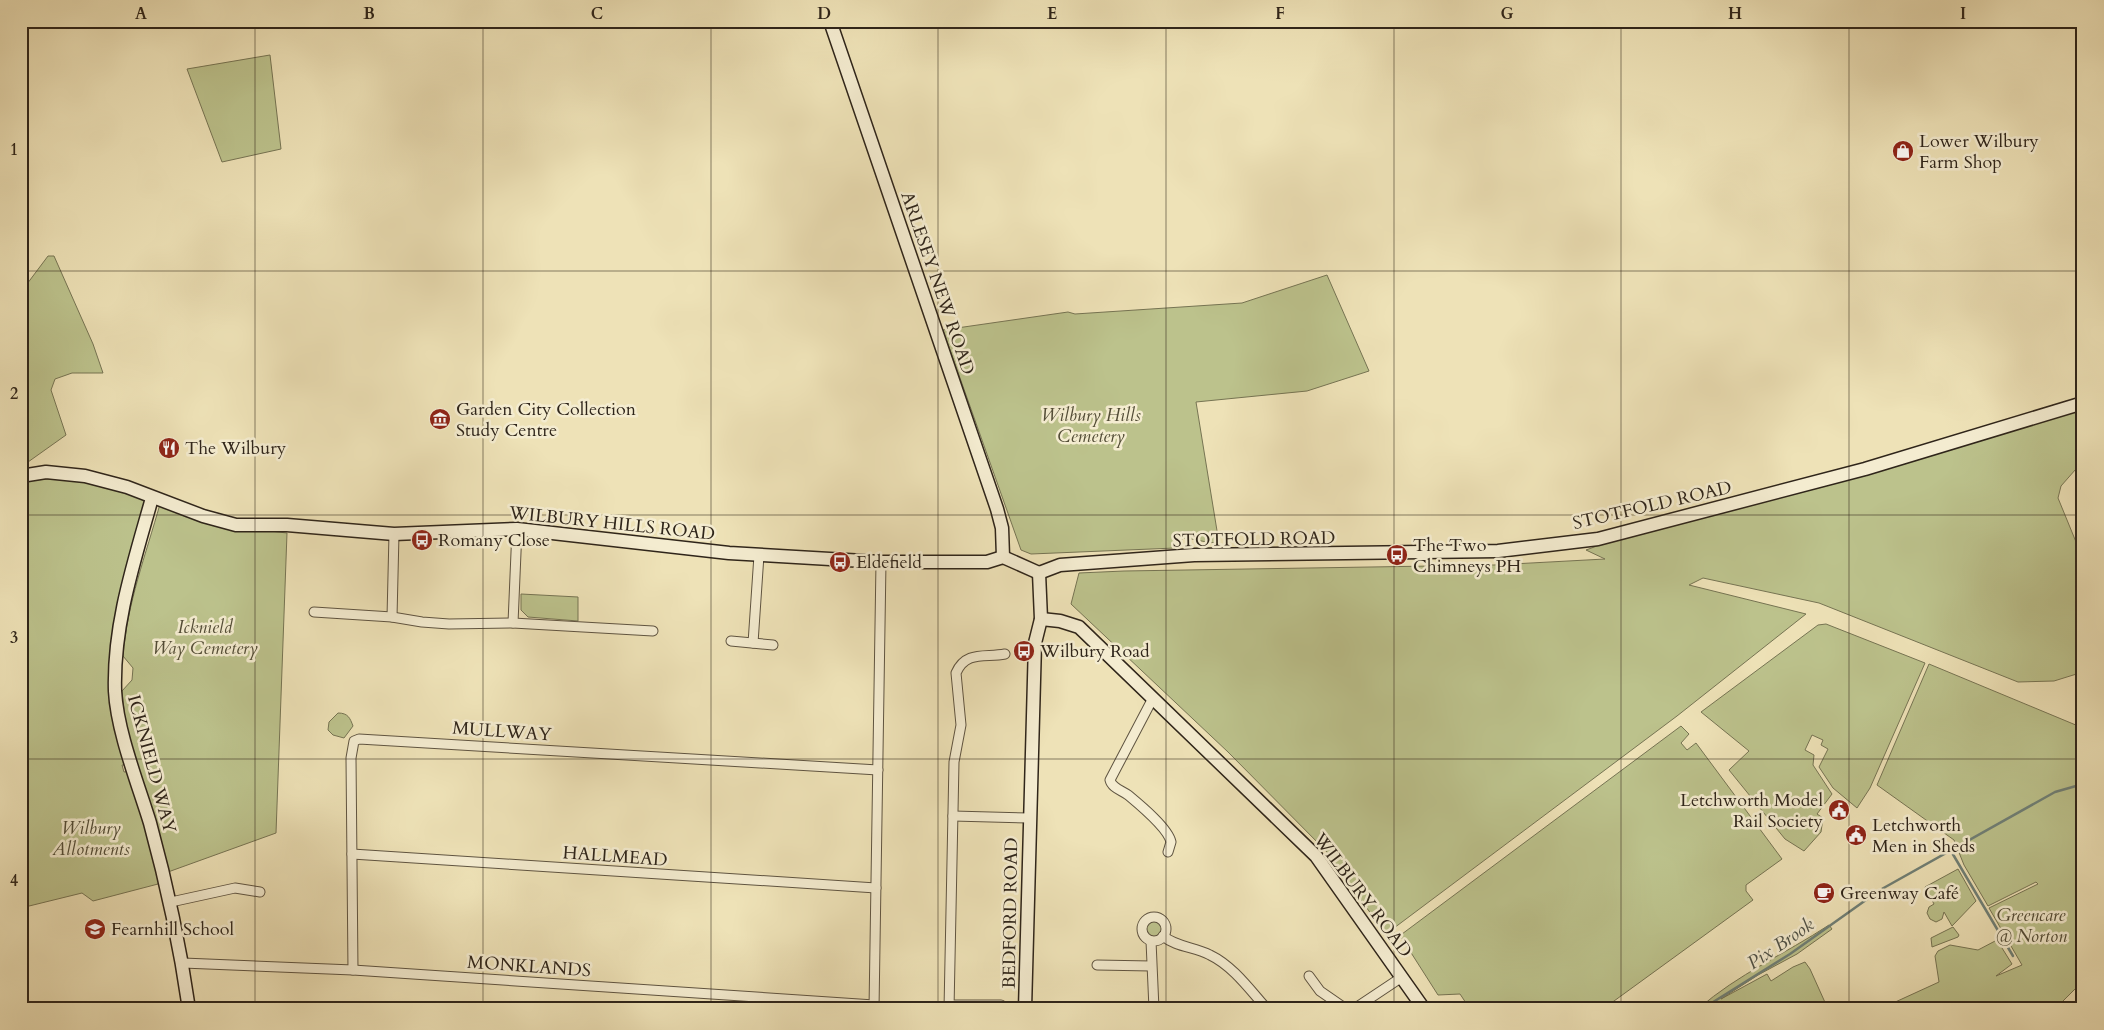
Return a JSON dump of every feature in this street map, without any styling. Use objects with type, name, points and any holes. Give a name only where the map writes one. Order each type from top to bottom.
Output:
[{"type":"street","name":"ARLESEY NEW ROAD","points":[[830,21],[997,509],[1002,528],[1003,557]]},
{"type":"street","name":"STOTFOLD ROAD","points":[[1039,573],[1060,565],[1194,556],[1498,552],[1598,540],[1865,468],[2083,403]]},
{"type":"street","points":[[21,476],[63,472],[126,487],[152,498]]},
{"type":"street","name":"WILBURY HILLS ROAD","points":[[152,498],[203,516],[236,525],[287,525],[394,534],[517,529],[760,555],[881,562],[988,562],[1003,557]]},
{"type":"street","name":"ICKNIELD WAY","points":[[152,498],[129,580],[118,630],[115,694],[122,729],[171,902],[183,964],[189,1009]]},
{"type":"street","points":[[513,623],[517,529]]},
{"type":"street","points":[[392,617],[394,534]]},
{"type":"street","points":[[753,643],[760,555]]},
{"type":"street","points":[[1003,557],[1039,573]]},
{"type":"street","points":[[874,1007],[881,562]]},
{"type":"street","name":"BEDFORD ROAD","points":[[1025,1009],[1035,643],[1041,619],[1039,573]]},
{"type":"street","points":[[314,612],[392,617],[449,624],[513,623],[653,631]]},
{"type":"street","name":"WILBURY ROAD","points":[[1041,619],[1060,621],[1079,627],[1316,856],[1424,1009]]},
{"type":"street","points":[[731,641],[773,645]]},
{"type":"street","name":"BEDFORD ROAD","points":[[1001,1004],[949,1007],[954,762],[961,725],[956,673],[959,667],[971,657],[1005,654]]},
{"type":"street","points":[[1152,698],[1110,780],[1112,785],[1130,797],[1167,833],[1171,842],[1168,852]]},
{"type":"street","name":"MULLWAY","points":[[353,970],[351,748],[354,741],[359,739],[878,770]]},
{"type":"street","name":"BEDFORD ROAD","points":[[952,816],[1030,818]]},
{"type":"street","name":"HALLMEAD","points":[[352,854],[876,888]]},
{"type":"street","points":[[171,902],[234,888],[260,892]]},
{"type":"street","points":[[1155,917],[1164,922],[1166,930],[1164,936],[1152,941],[1144,937],[1141,930],[1142,925],[1148,918],[1155,917]]},
{"type":"street","points":[[1164,936],[1171,943],[1192,947],[1216,958],[1237,976],[1265,1008]]},
{"type":"street","points":[[1152,941],[1151,966],[1154,1009]]},
{"type":"street","name":"MONKLANDS","points":[[183,964],[353,970],[874,1007]]},
{"type":"street","points":[[1097,965],[1151,966]]},
{"type":"street","points":[[1309,976],[1320,991],[1346,1009]]},
{"type":"street","points":[[1354,1009],[1402,977]]},
{"type":"green space","points":[[270,55],[281,149],[222,162],[187,69]]},
{"type":"green space","points":[[48,256],[54,256],[93,344],[103,373],[72,373],[55,379],[51,390],[66,435],[21,467],[21,292]]},
{"type":"green space","name":"Wilbury Hills Cemetery","points":[[1327,275],[1369,371],[1307,391],[1196,402],[1219,543],[1183,538],[1175,548],[1031,554],[1021,550],[943,330],[1068,312],[1075,314],[1242,303]]},
{"type":"green space","points":[[2083,409],[2083,461],[2061,486],[2058,498],[2083,559],[2083,672],[2054,681],[2018,682],[1819,603],[1703,578],[1689,585],[1806,614],[1677,716],[1394,928],[1384,932],[1326,851],[1228,752],[1071,604],[1079,573],[1494,565],[1605,559],[1586,550],[1608,542]]},
{"type":"green space","name":"Wilbury Allotments","points":[[50,479],[84,480],[150,500],[113,674],[130,765],[122,765],[124,772],[132,771],[161,874],[158,884],[93,901],[82,893],[21,908],[21,481]]},
{"type":"green space","name":"Icknield Way Cemetery","points":[[160,504],[236,527],[287,533],[276,833],[168,872],[126,729],[122,691],[132,680],[133,668],[123,656],[128,617]]},
{"type":"green space","points":[[521,594],[578,597],[578,621],[528,617],[521,610]]},
{"type":"green space","points":[[1826,624],[1925,663],[1870,788],[1857,808],[1833,788],[1819,767],[1828,749],[1821,745],[1823,740],[1812,735],[1805,750],[1814,755],[1813,765],[1832,794],[1817,814],[1823,818],[1821,832],[1804,851],[1785,839],[1729,770],[1749,751],[1701,712],[1818,625]]},
{"type":"green space","name":"Greencare @ Norton","points":[[1929,664],[2083,728],[2083,981],[2055,1009],[1880,1009],[1939,982],[1935,956],[1938,951],[1950,945],[1978,950],[1997,940],[2012,964],[1996,976],[2022,965],[1989,908],[2038,884],[2036,882],[1988,906],[1964,865],[1954,840],[1877,785]]},
{"type":"green space","points":[[338,713],[348,716],[353,726],[344,738],[333,735],[328,730],[329,722]]},
{"type":"green space","points":[[1681,726],[1689,734],[1681,743],[1687,750],[1696,743],[1782,859],[1746,885],[1746,891],[1753,900],[1603,1009],[1470,1009],[1460,994],[1438,995],[1401,937],[1402,934]]},
{"type":"green space","points":[[1958,869],[1976,901],[1952,926],[1944,912],[1942,919],[1936,922],[1930,919],[1927,913],[1929,907],[1934,904],[1925,887]]},
{"type":"green space","points":[[1150,920],[1158,920],[1163,925],[1161,936],[1150,938],[1145,933],[1145,925]]},
{"type":"green space","points":[[1829,925],[1832,929],[1797,954],[1758,975],[1721,999],[1767,974],[1771,981],[1805,962],[1828,1009],[1698,1009],[1729,985]]},
{"type":"green space","points":[[1953,927],[1959,935],[1958,937],[1932,947],[1931,938]]},
{"type":"waterway","name":"Pix Brook","points":[[1702,1009],[1790,954],[1880,890],[2055,792],[2083,784]]},
{"type":"waterway","points":[[1951,851],[2013,956]]},
{"type":"place","name":"Lower Wilbury Farm Shop","points":[[1903,151]]},
{"type":"place","name":"Garden City Collection Study Centre","points":[[440,419]]},
{"type":"place","name":"The Wilbury","points":[[169,448]]},
{"type":"place","name":"Romany Close","points":[[422,540]]},
{"type":"place","name":"The Two Chimneys PH","points":[[1397,555]]},
{"type":"place","name":"Eldefield","points":[[840,562]]},
{"type":"place","name":"Wilbury Road","points":[[1024,651]]},
{"type":"place","name":"Letchworth Model Rail Society","points":[[1839,810]]},
{"type":"place","name":"Letchworth Men in Sheds","points":[[1856,835]]},
{"type":"place","name":"Greenway Café","points":[[1824,893]]},
{"type":"place","name":"Fearnhill School","points":[[95,929]]}]
